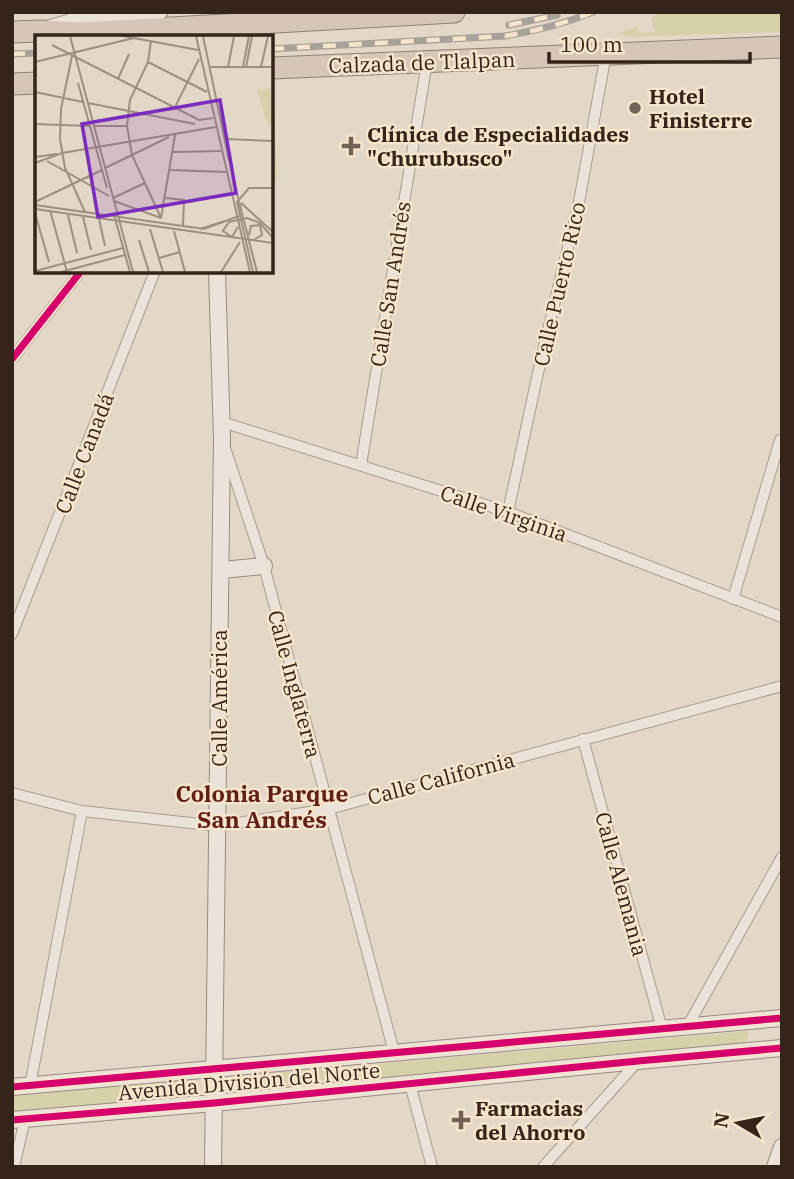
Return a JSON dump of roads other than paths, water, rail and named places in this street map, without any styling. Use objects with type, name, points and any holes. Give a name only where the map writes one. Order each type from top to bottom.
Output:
[{"type":"highway","points":[[12,32],[81,33],[454,12]]},
{"type":"highway","name":"Calzada de Tlalpan","points":[[273,68],[782,47]]},
{"type":"highway","points":[[12,85],[35,83]]},
{"type":"main road","points":[[40,31],[81,19],[159,12]]},
{"type":"main road","name":"Calle América","points":[[213,1167],[222,439],[217,273]]},
{"type":"main road","points":[[220,570],[264,566]]},
{"type":"main road","name":"Avenida División del Norte","points":[[12,1087],[782,1018]]},
{"type":"main road","name":"Avenida División del Norte","points":[[18,1119],[214,1103],[782,1048]]},
{"type":"main road","points":[[775,1167],[782,1147]]},
{"type":"street","name":"Calle Puerto Rico","points":[[508,512],[579,202],[606,54]]},
{"type":"street","name":"Calle San Andrés","points":[[361,465],[427,62]]},
{"type":"street","points":[[12,359],[79,273]]},
{"type":"street","name":"Calle Canadá","points":[[12,634],[154,273]]},
{"type":"street","name":"Calle Virginia","points":[[222,422],[508,512],[782,617]]},
{"type":"street","name":"Calle Inglaterra","points":[[222,439],[264,566],[394,1052]]},
{"type":"street","points":[[733,599],[781,441]]},
{"type":"street","name":"Calle California","points":[[12,793],[82,811],[218,826],[329,809],[782,686]]},
{"type":"street","name":"Calle Alemania","points":[[583,739],[662,1029]]},
{"type":"street","points":[[30,1086],[82,811]]},
{"type":"street","points":[[687,1027],[782,857]]},
{"type":"street","points":[[543,1167],[638,1060]]},
{"type":"street","points":[[410,1084],[432,1167]]},
{"type":"street","points":[[14,1167],[18,1119]]},
{"type":"railway","points":[[273,49],[505,36],[549,27],[593,12]]},
{"type":"railway","points":[[509,25],[557,15]]},
{"type":"railway","points":[[12,54],[35,53]]},
{"type":"place","name":"Hotel Finisterre","points":[[635,108]]},
{"type":"place","name":"Clínica de Especialidades \"Churubusco\"","points":[[351,146]]},
{"type":"place","name":"Farmacias del Ahorro","points":[[461,1120]]},
{"type":"district","name":"Colonia Parque San Andrés","points":[[262,806]]}]
